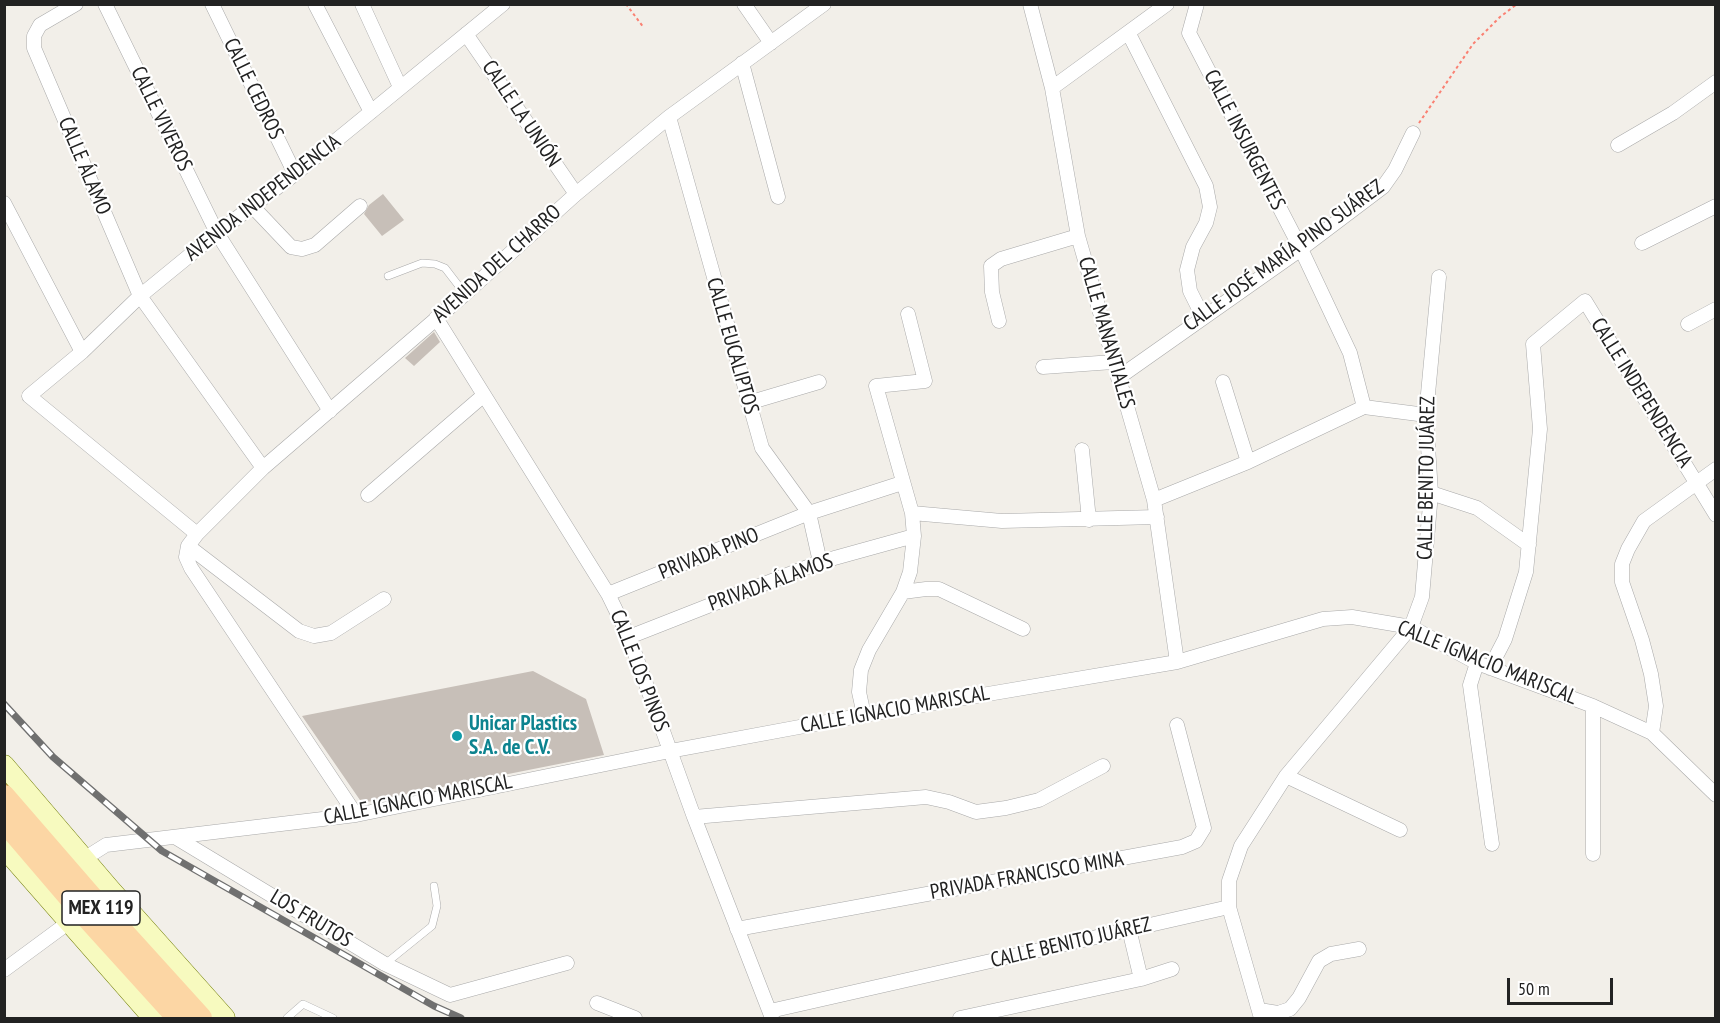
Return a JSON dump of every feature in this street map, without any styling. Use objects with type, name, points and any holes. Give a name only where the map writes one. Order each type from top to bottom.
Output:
[{"type":"main road","points":[[4,765],[62,874],[89,906],[225,1018]]},
{"type":"main road","name":"MEX 119","points":[[4,796],[62,874],[178,1018]]},
{"type":"main road","name":"MEX 119","points":[[4,821],[62,874]]},
{"type":"main road","points":[[4,848],[62,874]]},
{"type":"main road","points":[[89,906],[153,1018]]},
{"type":"main road","name":"MEX 119","points":[[89,906],[201,1018]]},
{"type":"street","name":"CALLE ÁLAMO","points":[[76,4],[40,25],[34,36],[34,48],[140,296],[263,468]]},
{"type":"street","name":"CALLE VIVEROS","points":[[105,4],[217,233],[330,411]]},
{"type":"street","name":"CALLE CEDROS","points":[[212,4],[295,174]]},
{"type":"street","points":[[315,4],[371,112]]},
{"type":"street","points":[[362,4],[400,87]]},
{"type":"street","name":"AVENIDA INDEPENDENCIA","points":[[197,534],[29,396],[82,352],[140,296],[217,233],[295,174],[503,4]]},
{"type":"street","points":[[744,4],[771,43]]},
{"type":"street","name":"AVENIDA DEL CHARRO","points":[[188,546],[197,534],[263,468],[465,294],[576,194],[669,117],[824,4]]},
{"type":"street","name":"CALLE MANANTIALES","points":[[1030,4],[1052,88],[1078,236],[1154,500],[1177,662]]},
{"type":"street","points":[[1052,88],[1129,34],[1167,4]]},
{"type":"street","name":"CALLE INSURGENTES","points":[[1197,4],[1189,33],[1301,249],[1350,353],[1364,407]]},
{"type":"street","name":"CALLE LA UNIÓN","points":[[466,34],[576,194]]},
{"type":"street","points":[[1129,34],[1206,186],[1210,207],[1206,223],[1193,247],[1186,270],[1190,291],[1203,317]]},
{"type":"street","points":[[742,63],[778,197]]},
{"type":"street","points":[[1618,145],[1673,113],[1716,82]]},
{"type":"street","name":"CALLE EUCALIPTOS","points":[[669,117],[762,448],[809,513],[820,562]]},
{"type":"street","name":"CALLE JOSÉ MARÍA PINO SUÁREZ","points":[[1118,378],[1301,249],[1383,187],[1395,170],[1413,133]]},
{"type":"street","points":[[4,203],[82,352]]},
{"type":"street","points":[[253,207],[291,247],[303,249],[315,245],[360,206]]},
{"type":"street","points":[[1642,243],[1716,206]]},
{"type":"street","points":[[999,321],[992,292],[991,266],[1001,259],[1078,236]]},
{"type":"street","name":"CALLE BENITO JUÁREZ","points":[[771,1015],[1229,907],[1229,881],[1241,846],[1286,776],[1411,627],[1422,597],[1431,493],[1426,415],[1439,278]]},
{"type":"street","name":"CALLE INDEPENDENCIA","points":[[1529,545],[1540,429],[1533,345],[1585,301],[1716,515]]},
{"type":"street","points":[[1688,324],[1716,309]]},
{"type":"street","points":[[864,715],[859,692],[861,670],[869,650],[903,592],[910,572],[914,536],[912,513],[876,386],[925,381],[908,314]]},
{"type":"street","name":"CALLE LOS PINOS","points":[[436,318],[608,594],[629,637],[694,817],[771,1015]]},
{"type":"street","points":[[1043,368],[1113,362]]},
{"type":"street","points":[[748,403],[819,382]]},
{"type":"street","points":[[1222,382],[1248,462]]},
{"type":"street","points":[[368,495],[484,395]]},
{"type":"street","points":[[1154,500],[1248,462],[1364,407],[1426,415]]},
{"type":"street","points":[[1082,450],[1089,520]]},
{"type":"street","points":[[1652,733],[1656,706],[1651,674],[1622,582],[1622,564],[1644,520],[1716,469]]},
{"type":"street","name":"PRIVADA PINO","points":[[608,594],[809,513],[902,483]]},
{"type":"street","points":[[1431,493],[1477,508],[1529,545],[1526,572],[1505,639],[1470,685],[1492,843]]},
{"type":"street","points":[[912,513],[1002,521],[1157,517]]},
{"type":"street","name":"PRIVADA ÁLAMOS","points":[[629,637],[820,562],[914,536]]},
{"type":"street","points":[[356,815],[191,568],[186,557],[188,546],[299,631],[314,636],[331,633],[384,599]]},
{"type":"street","points":[[903,592],[926,588],[939,590],[1023,629]]},
{"type":"street","name":"CALLE IGNACIO MARISCAL","points":[[62,874],[106,845],[356,815],[670,751],[864,715],[1177,662],[1323,619],[1352,616],[1411,627],[1483,666],[1593,706],[1652,733],[1716,795]]},
{"type":"street","points":[[1593,706],[1593,854]]},
{"type":"street","name":"PRIVADA FRANCISCO MINA","points":[[737,929],[1182,847],[1196,841],[1204,828],[1177,725]]},
{"type":"street","points":[[694,817],[926,797],[949,802],[976,812],[1039,800],[1102,766]]},
{"type":"street","points":[[1286,776],[1400,830]]},
{"type":"street","name":"LOS FRUTOS","points":[[175,837],[384,964],[450,995],[567,963]]},
{"type":"street","points":[[4,970],[89,906]]},
{"type":"street","points":[[1229,907],[1260,1014],[1278,1013],[1290,1009],[1299,998],[1319,962],[1331,954],[1359,949]]},
{"type":"street","points":[[1130,929],[1141,979]]},
{"type":"street","points":[[960,1018],[1141,979],[1172,969]]},
{"type":"street","points":[[597,1003],[635,1018]]},
{"type":"lane","points":[[388,276],[422,264],[435,264],[445,268],[465,294]]},
{"type":"lane","points":[[384,964],[432,926],[437,906],[434,886]]},
{"type":"lane","points":[[286,1018],[303,1004],[333,1018]]},
{"type":"path","points":[[627,4],[644,28]]},
{"type":"path","points":[[1413,133],[1473,44],[1517,4]]},
{"type":"building","points":[[383,194],[404,220],[382,236],[364,214],[369,205]]},
{"type":"building","points":[[434,332],[440,342],[414,366],[405,358]]},
{"type":"building","name":"Unicar Plastics S.A. de C.V.","points":[[533,671],[586,699],[604,755],[362,803],[302,716]]},
{"type":"railway","points":[[4,704],[53,757],[162,851],[434,1006],[461,1018]]},
{"type":"place","name":"Unicar Plastics S.A. de C.V.","points":[[457,736]]}]
